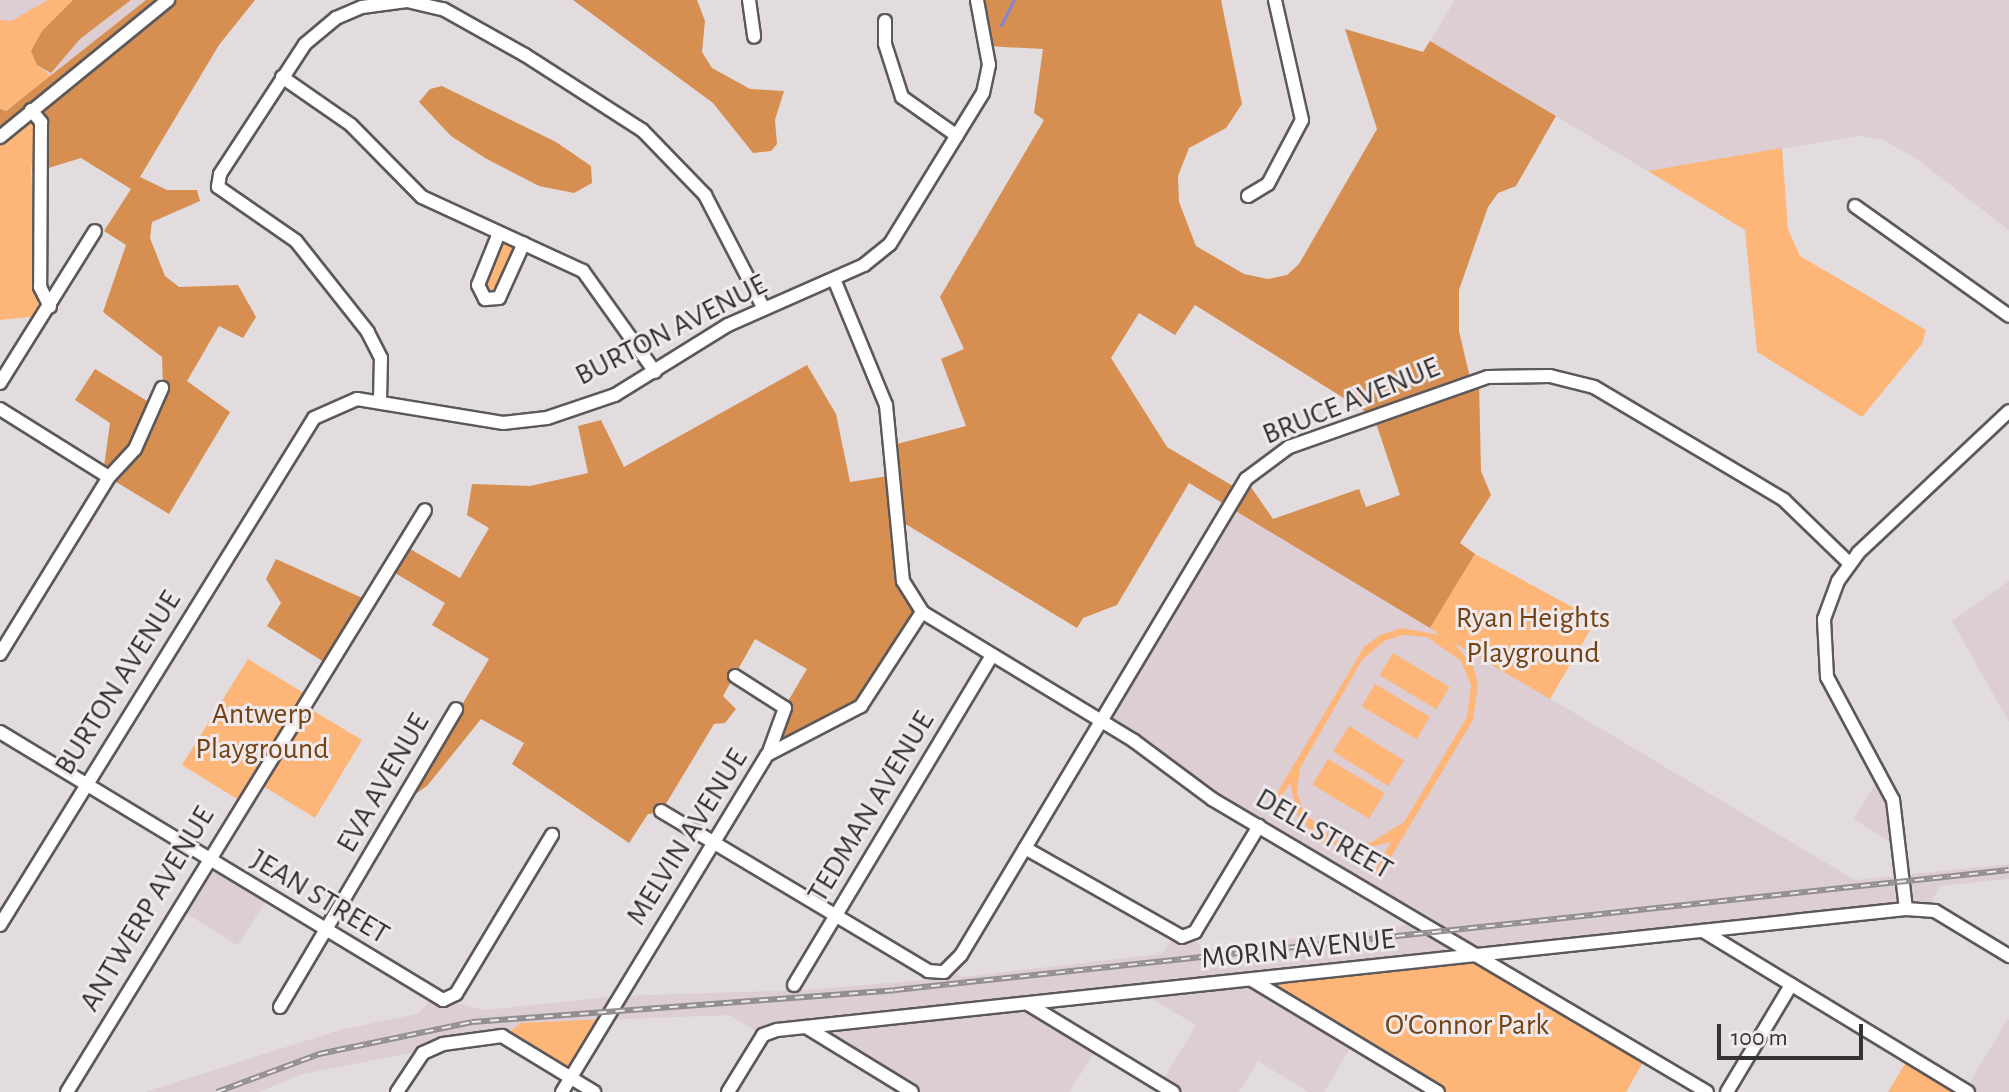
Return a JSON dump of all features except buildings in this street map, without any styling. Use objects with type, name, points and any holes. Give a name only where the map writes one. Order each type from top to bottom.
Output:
[{"type":"street","points":[[0,137],[168,0]]},
{"type":"street","points":[[749,0],[754,37]]},
{"type":"street","name":"BURTON AVENUE","points":[[0,925],[304,431],[341,403],[380,401],[503,423],[525,422],[602,401],[655,372],[711,335],[834,279],[890,244],[983,93],[989,65],[977,0]]},
{"type":"street","points":[[1248,196],[1268,184],[1302,120],[1275,0]]},
{"type":"street","points":[[380,401],[381,358],[368,332],[296,241],[218,187],[220,174],[282,77],[315,34],[362,7],[407,1],[456,15],[600,101],[662,147],[705,195],[764,309]]},
{"type":"street","points":[[885,21],[885,44],[902,97],[957,136]]},
{"type":"street","points":[[282,77],[351,125],[422,197],[570,263],[594,281],[655,372]]},
{"type":"street","points":[[31,110],[41,122],[37,157],[40,287],[50,307]]},
{"type":"street","points":[[1855,206],[2009,316]]},
{"type":"street","points":[[0,383],[95,231]]},
{"type":"street","points":[[499,233],[478,285],[485,299],[499,298],[524,243]]},
{"type":"street","points":[[834,279],[886,405],[895,461],[903,581],[922,612]]},
{"type":"street","name":"BRUCE AVENUE","points":[[836,916],[928,971],[950,969],[1238,489],[1255,469],[1289,447],[1485,378],[1550,376],[1594,387],[1797,509],[1849,563]]},
{"type":"street","points":[[0,654],[109,477],[135,449],[162,388]]},
{"type":"street","points":[[0,409],[109,477]]},
{"type":"street","points":[[1906,909],[1893,800],[1836,698],[1824,664],[1824,619],[1849,563],[2009,411]]},
{"type":"street","name":"ANTWERP AVENUE","points":[[67,1092],[425,510]]},
{"type":"street","name":"DELL STREET","points":[[922,612],[1100,720],[1259,826],[1707,1092]]},
{"type":"street","name":"MELVIN AVENUE","points":[[562,1092],[767,755],[861,706],[922,612]]},
{"type":"street","name":"TEDMAN AVENUE","points":[[794,985],[992,656]]},
{"type":"street","points":[[735,676],[785,708],[767,755]]},
{"type":"street","name":"EVA AVENUE","points":[[280,1007],[456,709]]},
{"type":"street","name":"JEAN STREET","points":[[0,732],[435,997],[449,999],[552,835]]},
{"type":"street","points":[[661,811],[836,916]]},
{"type":"street","points":[[1025,848],[1174,934],[1191,935],[1259,826]]},
{"type":"street","name":"MORIN AVENUE","points":[[728,1092],[763,1035],[806,1027],[1906,909],[1943,915],[2009,956]]},
{"type":"street","points":[[1703,931],[1968,1092]]},
{"type":"street","points":[[1252,980],[1431,1090]]},
{"type":"street","points":[[1727,1092],[1791,985]]},
{"type":"street","points":[[1028,1004],[1173,1092]]},
{"type":"street","points":[[806,1027],[912,1092]]},
{"type":"street","points":[[397,1092],[417,1059],[443,1044],[510,1040],[594,1092]]},
{"type":"shaded area","points":[[0,0],[146,0],[28,94],[0,109]]},
{"type":"shaded area","points":[[73,0],[131,0],[80,39],[51,73],[37,65],[31,51],[42,31]]},
{"type":"shaded area","points":[[146,0],[255,0],[219,45],[140,177],[167,190],[197,190],[200,201],[152,222],[150,238],[165,276],[179,287],[238,285],[256,317],[243,338],[219,326],[187,381],[230,412],[169,514],[103,474],[110,423],[75,400],[95,369],[157,407],[163,388],[162,357],[103,312],[126,245],[104,231],[131,189],[81,158],[32,173],[34,118],[0,131],[0,109],[6,111]]},
{"type":"shaded area","points":[[573,0],[697,0],[705,21],[702,52],[712,68],[750,89],[784,91],[775,120],[777,144],[771,151],[753,153],[713,103]]},
{"type":"shaded area","points":[[976,0],[1221,0],[1242,104],[1226,128],[1189,148],[1178,176],[1179,202],[1196,246],[1244,274],[1268,279],[1287,275],[1299,264],[1377,129],[1345,29],[1423,52],[1430,41],[1556,116],[1516,186],[1498,193],[1488,207],[1459,290],[1459,331],[1471,382],[1479,380],[1481,471],[1491,495],[1460,543],[1475,554],[1430,628],[1189,483],[1117,605],[1083,618],[1077,628],[899,520],[901,563],[921,613],[868,698],[767,754],[784,708],[807,669],[755,639],[723,696],[736,709],[725,723],[714,724],[661,812],[648,814],[629,843],[512,764],[524,743],[481,719],[427,786],[405,801],[489,659],[432,625],[445,603],[390,570],[405,546],[460,578],[489,528],[467,515],[472,484],[530,486],[588,473],[578,426],[601,420],[624,467],[807,365],[836,414],[850,482],[895,475],[893,445],[966,426],[941,359],[964,349],[940,297],[1044,120],[1034,113],[1043,49],[986,46]],"holes":[[[1195,305],[1374,417],[1400,495],[1366,507],[1359,489],[1273,519],[1246,480],[1238,489],[1167,447],[1111,358],[1139,313],[1175,335]]]},
{"type":"shaded area","points":[[1455,0],[2009,0],[2009,230],[1918,160],[1884,140],[1858,136],[1648,171],[1430,41]]},
{"type":"shaded area","points":[[442,86],[556,142],[591,166],[592,183],[574,193],[539,186],[485,158],[451,136],[419,102],[430,89]]},
{"type":"shaded area","points":[[1228,507],[1855,880],[2009,864],[2009,879],[1940,886],[1926,910],[1482,957],[1354,1042],[1324,1092],[1308,1092],[1258,1061],[1239,1092],[1172,1092],[1160,1085],[1196,1025],[1142,993],[1029,1005],[1098,1047],[1069,1092],[911,1092],[806,1027],[763,1036],[730,1015],[522,1023],[504,1035],[302,1074],[259,1092],[145,1092],[340,1030],[417,1014],[434,998],[485,1010],[620,996],[806,990],[924,980],[927,971],[950,970],[962,977],[1162,954],[1174,935],[1191,935],[1203,950],[1423,923],[1259,827],[1100,721]]},
{"type":"shaded area","points":[[276,559],[369,601],[327,664],[267,626],[281,603],[266,579]]},
{"type":"shaded area","points":[[2009,581],[2009,722],[1952,621]]},
{"type":"shaded area","points":[[1880,776],[1887,790],[1898,847],[1854,819]]},
{"type":"shaded area","points":[[207,859],[268,897],[238,945],[177,907]]},
{"type":"shaded area","points":[[2009,1019],[2009,1092],[1964,1092],[2001,1030]]},
{"type":"green space","points":[[48,0],[73,0],[37,65],[51,76],[5,111],[0,109],[0,20],[11,21]]},
{"type":"green space","points":[[30,106],[36,132],[31,170],[39,316],[0,320],[0,131]]},
{"type":"green space","points":[[1782,148],[1788,229],[1800,256],[1926,330],[1922,344],[1862,417],[1757,352],[1745,230],[1648,171]]},
{"type":"green space","points":[[499,235],[522,244],[493,300],[479,285]]},
{"type":"green space","name":"Ryan Heights Playground","points":[[1475,554],[1596,620],[1550,699],[1454,643],[1473,666],[1478,684],[1473,720],[1379,877],[1373,873],[1391,842],[1357,850],[1322,842],[1298,817],[1290,783],[1276,805],[1271,803],[1364,647],[1380,635],[1402,628],[1440,635],[1430,628]],"holes":[[[1403,635],[1427,637],[1461,661],[1471,685],[1467,717],[1404,822],[1370,843],[1335,840],[1304,813],[1297,792],[1300,768],[1362,660],[1384,641]]]},
{"type":"green space","points":[[1393,653],[1450,687],[1436,709],[1380,675]]},
{"type":"green space","name":"Antwerp Playground","points":[[248,659],[307,695],[302,704],[362,740],[315,818],[255,781],[242,802],[182,765]]},
{"type":"green space","points":[[1375,684],[1430,717],[1416,739],[1362,706]]},
{"type":"green space","points":[[1349,726],[1404,760],[1388,786],[1333,751]]},
{"type":"green space","points":[[1328,759],[1385,793],[1369,819],[1313,785]]},
{"type":"green space","name":"O'Connor Park","points":[[1482,957],[1646,1057],[1626,1092],[1436,1092],[1252,981]]},
{"type":"green space","points":[[606,1019],[571,1076],[505,1035],[521,1023]]},
{"type":"green space","points":[[1909,1057],[1964,1092],[1888,1092]]},
{"type":"waterway","points":[[1001,25],[1014,0]]},
{"type":"railway","points":[[217,1092],[319,1054],[472,1022],[895,990],[2009,870]]}]
